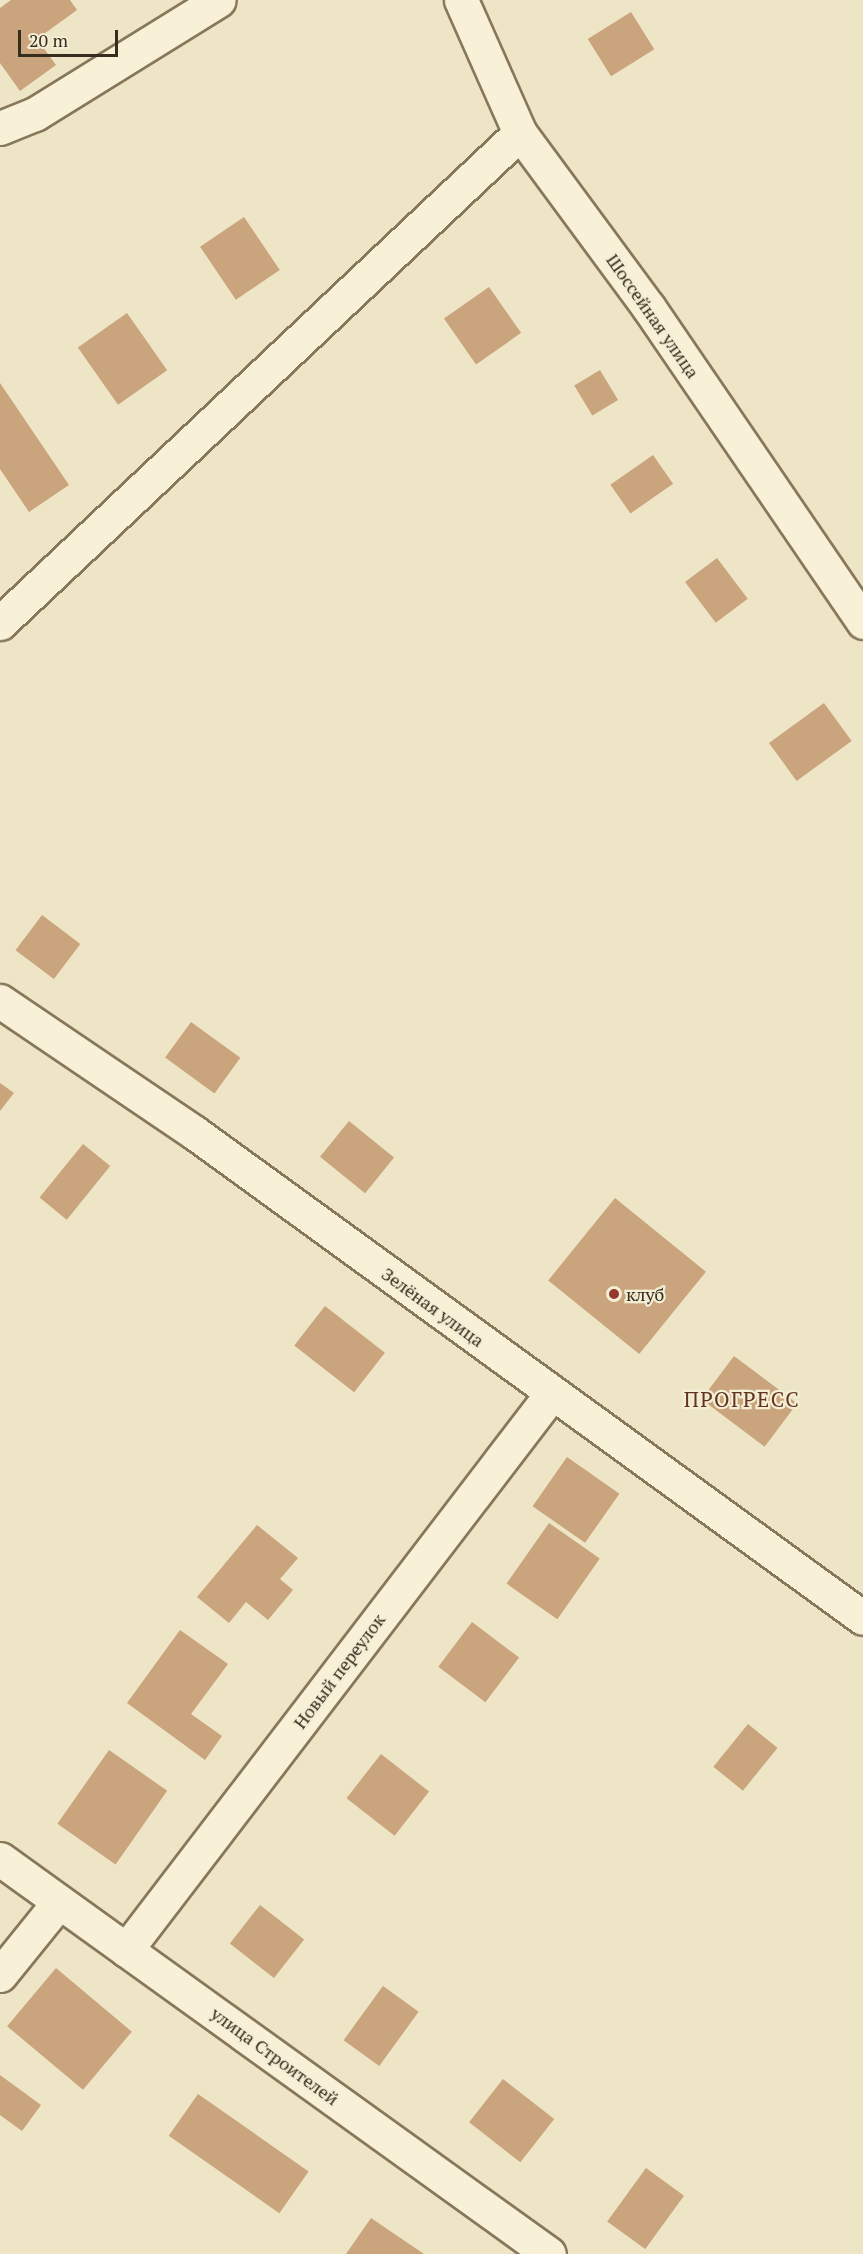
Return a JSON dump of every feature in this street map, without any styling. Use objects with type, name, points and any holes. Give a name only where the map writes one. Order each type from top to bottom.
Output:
[{"type":"street","points":[[0,128],[35,114],[219,0]]},
{"type":"street","name":"Шоссейная улица","points":[[461,0],[520,133],[649,308],[863,622]]},
{"type":"street","points":[[0,623],[520,133]]},
{"type":"street","name":"Зелёная улица","points":[[0,1001],[195,1133],[863,1618]]},
{"type":"street","name":"Новый переулок","points":[[126,1950],[552,1393]]},
{"type":"street","name":"улица Строителей","points":[[0,1859],[549,2254]]},
{"type":"street","points":[[0,1975],[58,1902]]},
{"type":"building","points":[[11,0],[70,0],[77,10],[37,39],[56,65],[20,91],[0,63],[0,8]]},
{"type":"building","points":[[631,12],[654,49],[611,76],[588,39]]},
{"type":"building","points":[[244,217],[280,270],[236,300],[200,247]]},
{"type":"building","points":[[489,287],[521,333],[476,364],[444,319]]},
{"type":"building","points":[[127,313],[167,370],[118,405],[78,347]]},
{"type":"building","points":[[600,370],[618,400],[592,415],[574,385]]},
{"type":"building","points":[[0,383],[69,485],[29,512],[0,469]]},
{"type":"building","points":[[653,455],[673,484],[630,513],[610,485]]},
{"type":"building","points":[[717,558],[748,599],[716,623],[685,582]]},
{"type":"building","points":[[824,703],[852,741],[797,781],[769,743]]},
{"type":"building","points":[[42,915],[80,944],[54,979],[16,950]]},
{"type":"building","points":[[191,1022],[240,1058],[214,1093],[165,1058]]},
{"type":"building","points":[[0,1083],[14,1093],[0,1111]]},
{"type":"building","points":[[349,1121],[394,1158],[365,1193],[320,1157]]},
{"type":"building","points":[[83,1144],[110,1166],[67,1220],[40,1198]]},
{"type":"building","points":[[615,1198],[706,1272],[639,1354],[548,1280]]},
{"type":"building","points":[[325,1306],[385,1353],[354,1392],[294,1345]]},
{"type":"building","points":[[734,1356],[797,1404],[765,1447],[702,1399]]},
{"type":"building","points":[[567,1457],[619,1494],[585,1543],[533,1506]]},
{"type":"building","points":[[549,1523],[600,1559],[557,1619],[507,1584]]},
{"type":"building","points":[[257,1525],[298,1558],[280,1579],[293,1590],[268,1620],[246,1602],[229,1623],[197,1597]]},
{"type":"building","points":[[472,1622],[519,1658],[485,1702],[438,1667]]},
{"type":"building","points":[[180,1630],[228,1664],[191,1714],[222,1736],[205,1760],[127,1703]]},
{"type":"building","points":[[748,1724],[778,1748],[743,1791],[713,1767]]},
{"type":"building","points":[[109,1750],[167,1791],[116,1864],[57,1824]]},
{"type":"building","points":[[381,1754],[429,1792],[395,1836],[347,1798]]},
{"type":"building","points":[[260,1905],[304,1939],[274,1978],[230,1944]]},
{"type":"building","points":[[56,1968],[132,2032],[83,2090],[7,2026]]},
{"type":"building","points":[[383,1986],[419,2012],[379,2066],[344,2040]]},
{"type":"building","points":[[0,2075],[41,2105],[22,2131],[0,2115]]},
{"type":"building","points":[[503,2079],[554,2119],[520,2162],[469,2122]]},
{"type":"building","points":[[198,2094],[309,2171],[279,2213],[169,2136]]},
{"type":"building","points":[[646,2168],[684,2196],[645,2249],[607,2221]]},
{"type":"building","points":[[371,2218],[424,2254],[346,2254]]},
{"type":"place","name":"клуб","points":[[614,1294]]},
{"type":"district","name":"ПРОГРЕСС","points":[[742,1399]]}]
